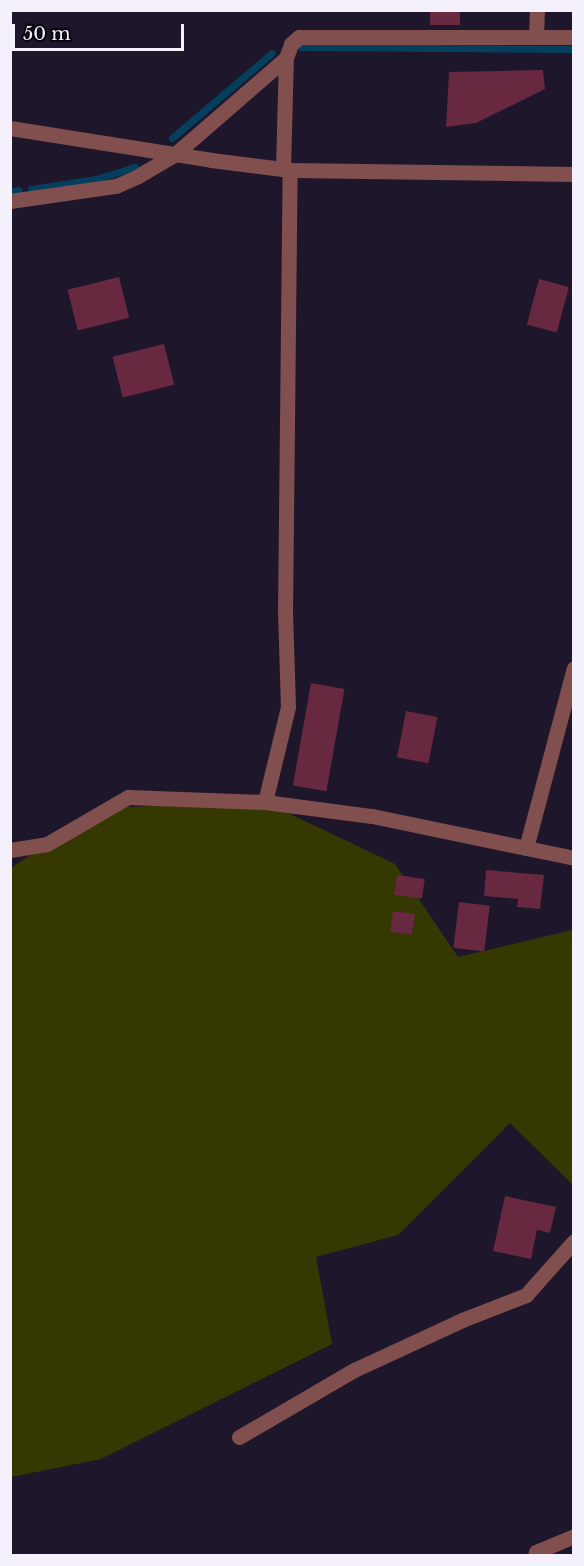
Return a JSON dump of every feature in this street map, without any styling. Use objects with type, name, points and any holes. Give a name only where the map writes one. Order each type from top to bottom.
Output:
[{"type":"street","points":[[536,37],[537,10]]},
{"type":"street","points":[[265,802],[288,707],[285,614],[286,58],[291,44],[299,37],[573,37]]},
{"type":"street","points":[[10,201],[116,186],[174,155],[286,58]]},
{"type":"street","points":[[10,129],[174,155],[287,169],[573,174]]},
{"type":"street","points":[[526,848],[573,668]]},
{"type":"street","points":[[10,850],[47,844],[128,797],[265,802],[372,816],[573,858]]},
{"type":"street","points":[[239,1437],[354,1371],[462,1320],[526,1295],[573,1241]]},
{"type":"street","points":[[533,1554],[573,1536]]},
{"type":"green space","points":[[265,802],[395,864],[458,957],[573,930],[573,1185],[510,1123],[398,1235],[316,1257],[332,1344],[101,1459],[11,1477],[11,868],[47,844],[127,807]]},
{"type":"building","points":[[430,10],[460,10],[460,25],[430,25]]},
{"type":"building","points":[[543,70],[545,89],[476,123],[446,127],[449,72]]},
{"type":"building","points":[[119,277],[129,318],[78,331],[68,290]]},
{"type":"building","points":[[539,279],[569,287],[557,332],[527,324]]},
{"type":"building","points":[[164,344],[174,385],[123,398],[113,357]]},
{"type":"building","points":[[311,683],[344,689],[326,791],[293,785]]},
{"type":"building","points":[[406,711],[437,717],[428,763],[397,757]]},
{"type":"building","points":[[486,870],[544,875],[540,909],[517,907],[518,899],[484,896]]},
{"type":"building","points":[[397,875],[425,879],[422,899],[394,895]]},
{"type":"building","points":[[459,902],[490,906],[484,951],[453,948]]},
{"type":"building","points":[[393,911],[415,914],[412,935],[390,932]]},
{"type":"building","points":[[505,1196],[556,1207],[550,1233],[537,1230],[531,1259],[493,1251]]},
{"type":"waterway","points":[[301,47],[574,49]]},
{"type":"waterway","points":[[172,138],[272,53]]},
{"type":"waterway","points":[[31,189],[96,179],[135,167]]},
{"type":"waterway","points":[[10,192],[19,190]]}]
